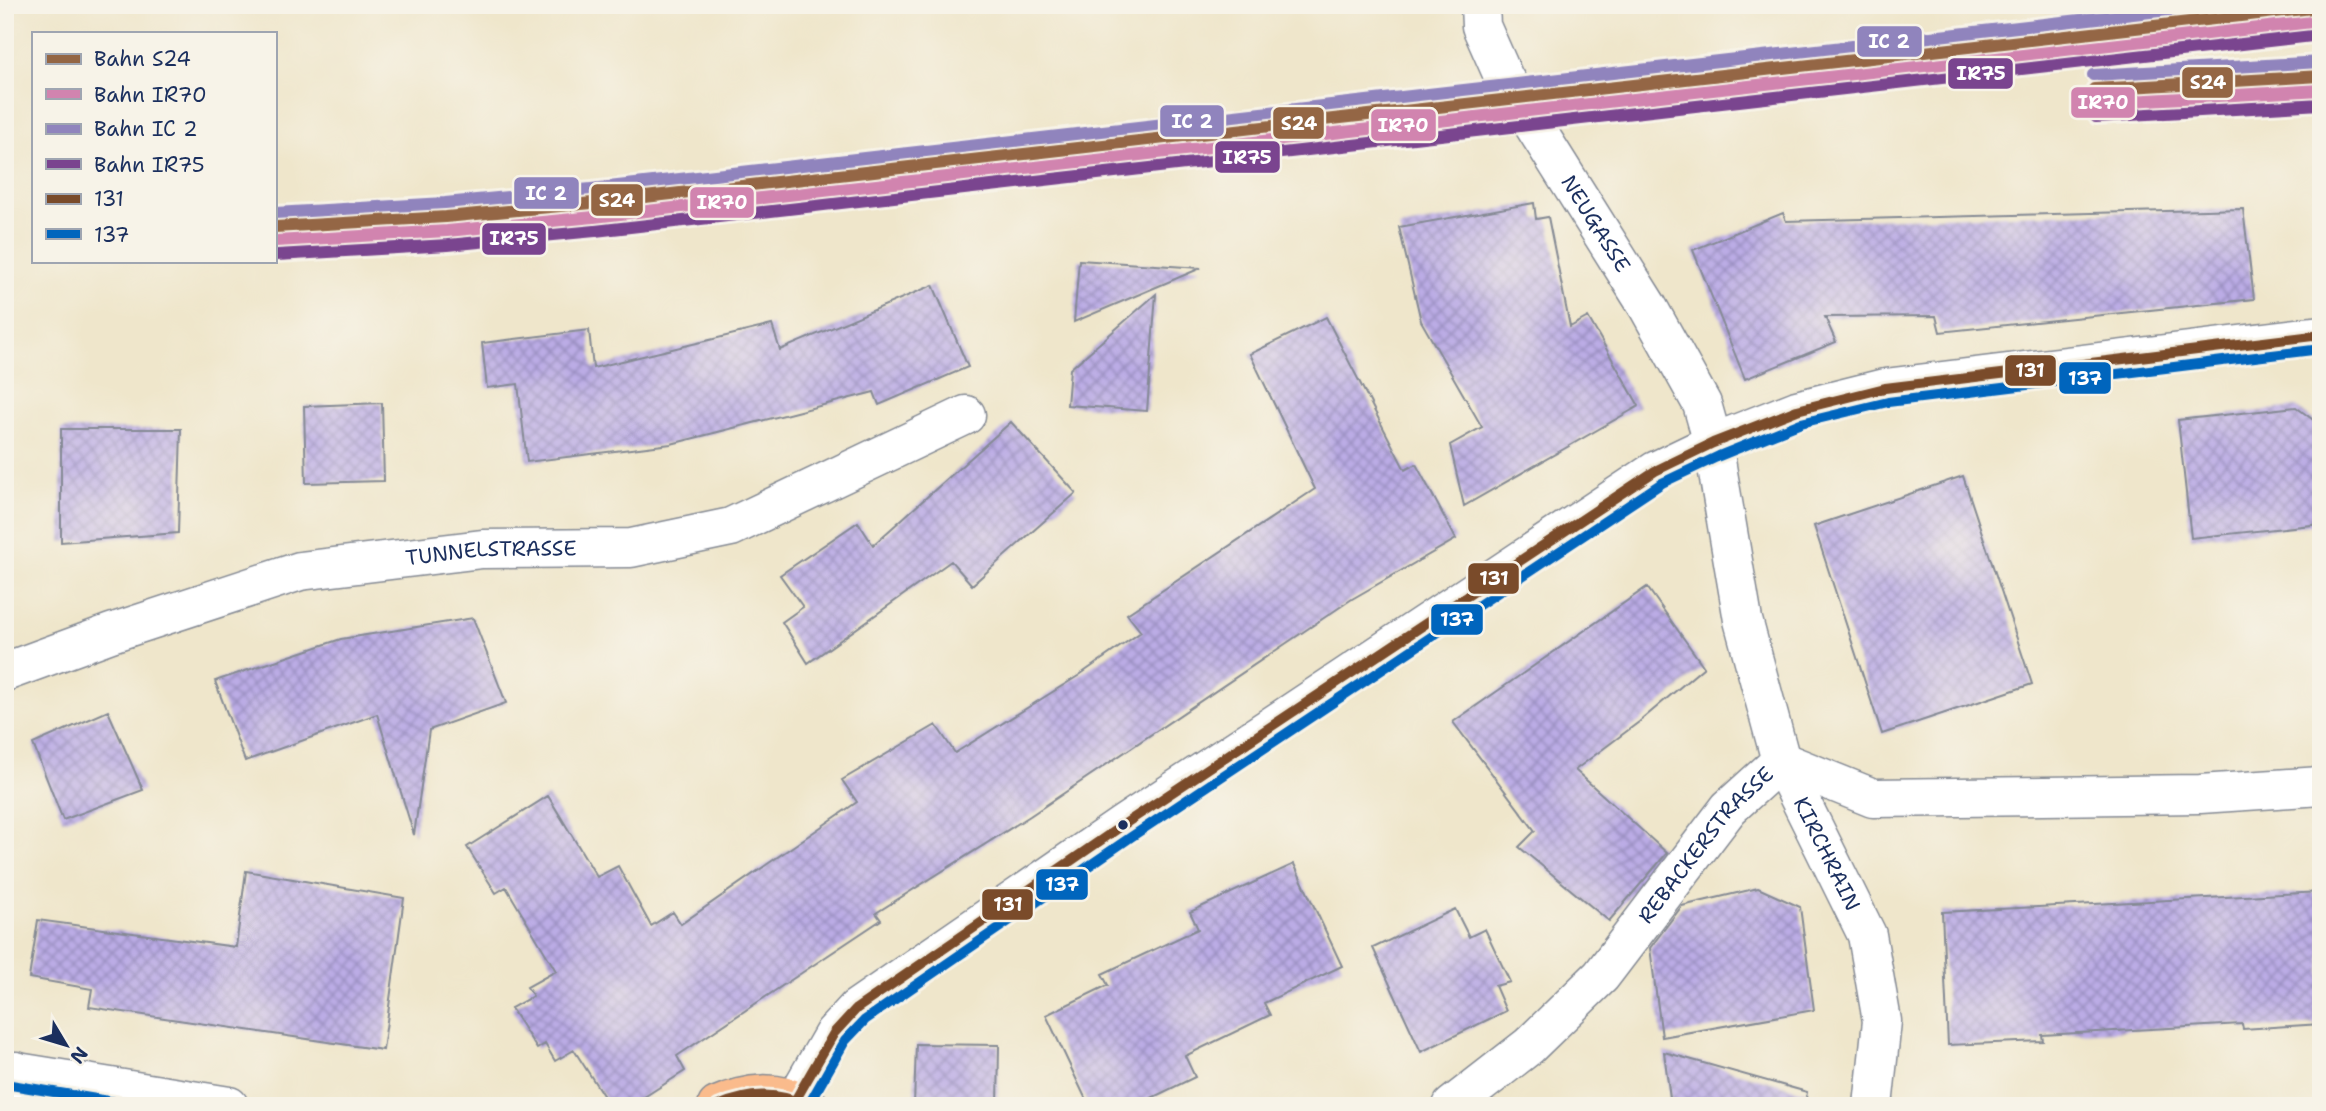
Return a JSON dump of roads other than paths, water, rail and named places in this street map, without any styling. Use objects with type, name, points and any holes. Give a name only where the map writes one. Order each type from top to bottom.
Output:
[{"type":"main road","points":[[717,1106],[742,1095],[769,1093],[802,1102]]},
{"type":"street","name":"NEUGASSE","points":[[1480,5],[1480,26],[1504,78],[1682,363],[1702,404],[1713,443]]},
{"type":"street","points":[[802,1102],[834,1033],[856,1009],[1123,825],[1598,507],[1656,471],[1713,443],[1797,410],[1885,388],[2321,335]]},
{"type":"street","name":"TUNNELSTRASSE","points":[[5,672],[300,571],[482,550],[631,548],[731,527],[965,415]]},
{"type":"street","name":"KIRCHRAIN","points":[[1713,443],[1743,620],[1781,761],[1867,935],[1882,1021],[1873,1106]]},
{"type":"street","name":"REBACKERSTRASSE","points":[[1452,1106],[1530,1046],[1601,976],[1729,808],[1781,761],[1873,798],[2200,793],[2321,786]]},
{"type":"street","points":[[10,1082],[229,1106]]},
{"type":"rail line","name":"S24","points":[[276,227],[446,217],[592,203],[2321,7]]},
{"type":"rail line","name":"IR70","points":[[276,241],[447,231],[594,217],[2321,21]]},
{"type":"rail line","name":"IR75","points":[[277,255],[448,245],[595,231],[2321,35]]},
{"type":"rail line","name":"S24","points":[[2094,89],[2321,76]]},
{"type":"rail line","name":"IR70","points":[[2095,103],[2321,90]]},
{"type":"rail line","name":"IR75","points":[[2096,117],[2321,104]]}]
